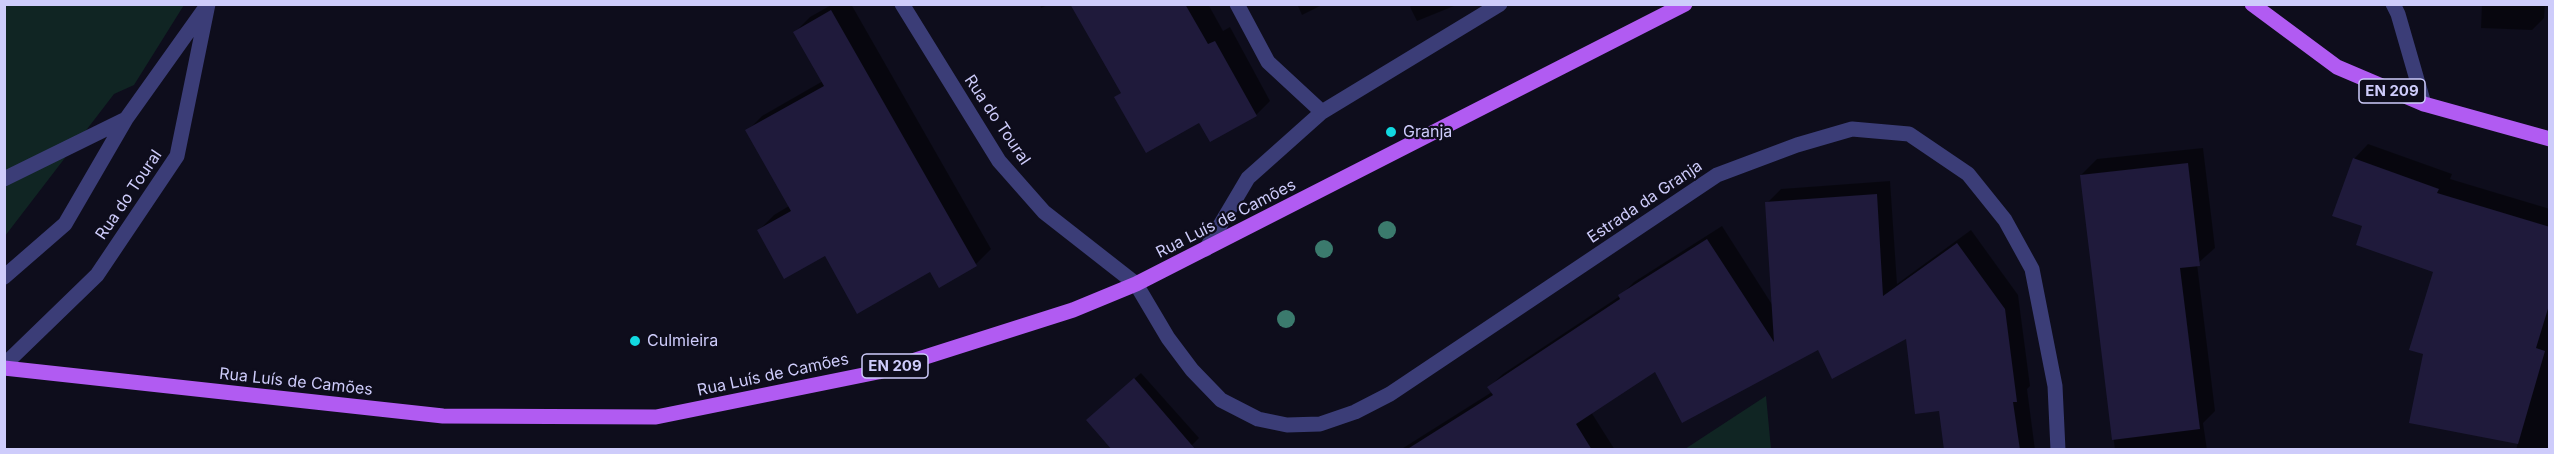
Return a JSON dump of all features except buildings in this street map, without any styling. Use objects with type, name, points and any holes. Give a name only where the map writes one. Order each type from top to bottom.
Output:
[{"type":"main road","name":"Rua Luís de Camões","points":[[4,367],[31,372],[443,416],[656,417],[878,372],[1073,310],[1136,284],[1685,4]]},
{"type":"main road","name":"EN 209","points":[[2252,4],[2337,67],[2424,104],[2550,139]]},
{"type":"street","name":"Rua do Toural","points":[[902,4],[999,161],[1044,212],[1136,284]]},
{"type":"street","points":[[1237,4],[1268,62],[1322,112]]},
{"type":"street","points":[[1206,249],[1248,178],[1322,112],[1500,4]]},
{"type":"street","points":[[2393,4],[2398,14],[2424,104]]},
{"type":"street","name":"Rua do Toural","points":[[4,179],[126,118],[207,5]]},
{"type":"street","name":"Rua do Toural","points":[[4,367],[98,274],[177,156],[207,5]]},
{"type":"street","points":[[4,277],[65,224],[126,118]]},
{"type":"street","name":"Estrada da Granja","points":[[1136,284],[1168,338],[1192,370],[1221,400],[1258,418],[1287,426],[1320,424],[1355,412],[1390,394],[1717,175],[1797,145],[1852,129],[1909,134],[1968,174],[2005,220],[2032,269],[2055,386],[2058,450]]},
{"type":"green space","points":[[5,5],[184,5],[134,85],[114,94],[5,236]]},
{"type":"green space","points":[[1766,396],[1771,449],[1685,449]]},
{"type":"place","name":"Granja","points":[[1391,132]]},
{"type":"place","name":"Culmieira","points":[[635,341]]}]
